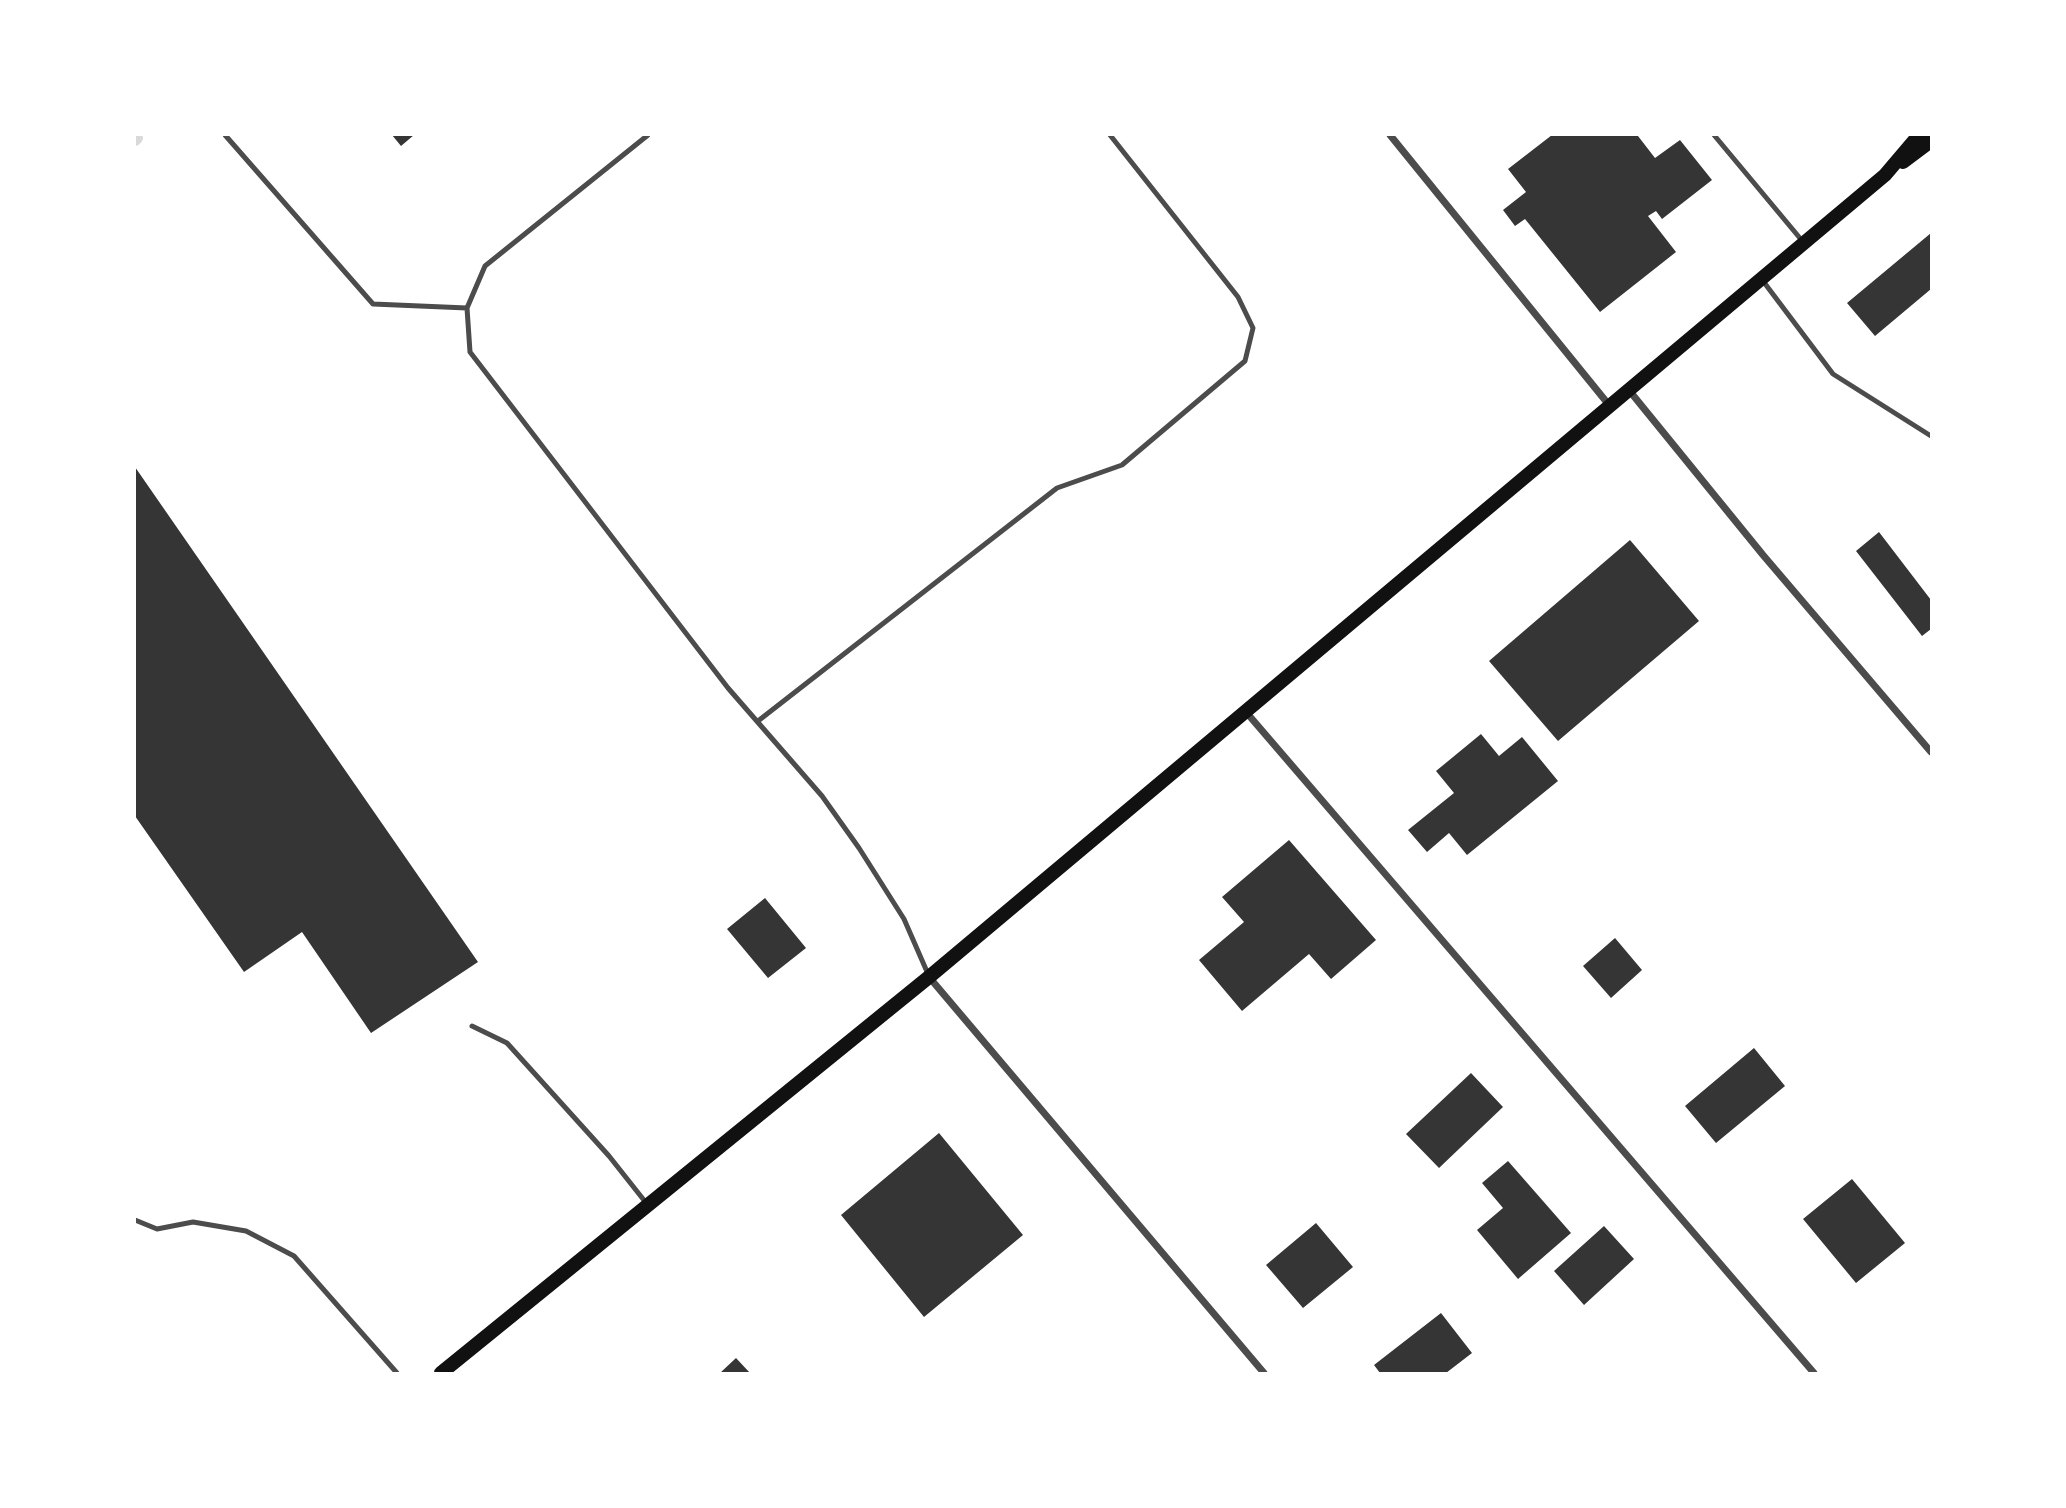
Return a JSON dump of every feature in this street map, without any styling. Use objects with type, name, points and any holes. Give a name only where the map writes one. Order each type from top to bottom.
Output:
[{"type":"main road","points":[[1885,175],[1919,135]]},
{"type":"main road","points":[[441,1373],[929,977],[1761,278],[1885,175],[1931,141]]},
{"type":"street","points":[[1390,135],[1609,405]]},
{"type":"street","points":[[1628,389],[1762,555],[1931,752]]},
{"type":"street","points":[[1245,712],[1814,1373]]},
{"type":"street","points":[[929,977],[1265,1373]]},
{"type":"lane","points":[[225,135],[373,304],[467,308]]},
{"type":"lane","points":[[648,135],[485,267],[467,308],[470,352],[720,677],[822,796],[904,919],[929,977]]},
{"type":"lane","points":[[758,721],[1057,488],[1122,464],[1245,361],[1253,328],[1238,297],[1110,135]]},
{"type":"lane","points":[[1714,135],[1804,243]]},
{"type":"lane","points":[[1761,278],[1833,374],[1931,436]]},
{"type":"lane","points":[[472,1026],[507,1043],[609,1156],[648,1205]]},
{"type":"lane","points":[[135,1220],[157,1229],[193,1222],[246,1230],[294,1256],[397,1373]]},
{"type":"building","points":[[392,135],[414,135],[401,146]]},
{"type":"building","points":[[1552,135],[1640,135],[1638,136],[1655,158],[1680,140],[1712,180],[1662,219],[1656,211],[1648,216],[1676,252],[1600,312],[1525,219],[1515,226],[1503,210],[1526,192],[1508,169]]},
{"type":"building","points":[[1931,233],[1931,289],[1875,336],[1847,303]]},
{"type":"building","points":[[135,467],[478,962],[371,1033],[302,932],[244,972],[135,816]]},
{"type":"building","points":[[1879,532],[1931,600],[1931,629],[1922,636],[1856,551]]},
{"type":"building","points":[[1630,540],[1699,621],[1558,741],[1489,661]]},
{"type":"building","points":[[1481,734],[1499,756],[1522,737],[1558,781],[1467,855],[1449,833],[1427,852],[1408,830],[1454,793],[1436,771]]},
{"type":"building","points":[[1289,840],[1376,940],[1331,979],[1309,954],[1242,1011],[1199,960],[1244,922],[1222,897]]},
{"type":"building","points":[[765,898],[806,948],[768,978],[727,929]]},
{"type":"building","points":[[1615,938],[1642,970],[1611,998],[1583,966]]},
{"type":"building","points":[[1754,1048],[1785,1086],[1716,1143],[1685,1106]]},
{"type":"building","points":[[1471,1073],[1503,1107],[1439,1168],[1406,1134]]},
{"type":"building","points":[[939,1133],[1023,1235],[924,1317],[841,1215]]},
{"type":"building","points":[[1508,1161],[1571,1233],[1518,1279],[1477,1230],[1503,1208],[1482,1183]]},
{"type":"building","points":[[1852,1179],[1905,1243],[1856,1283],[1803,1219]]},
{"type":"building","points":[[1316,1223],[1353,1267],[1303,1308],[1266,1265]]},
{"type":"building","points":[[1604,1226],[1634,1259],[1584,1305],[1554,1271]]},
{"type":"building","points":[[1441,1313],[1472,1353],[1446,1373],[1380,1373],[1374,1365]]},
{"type":"building","points":[[736,1358],[750,1373],[720,1373]]}]
